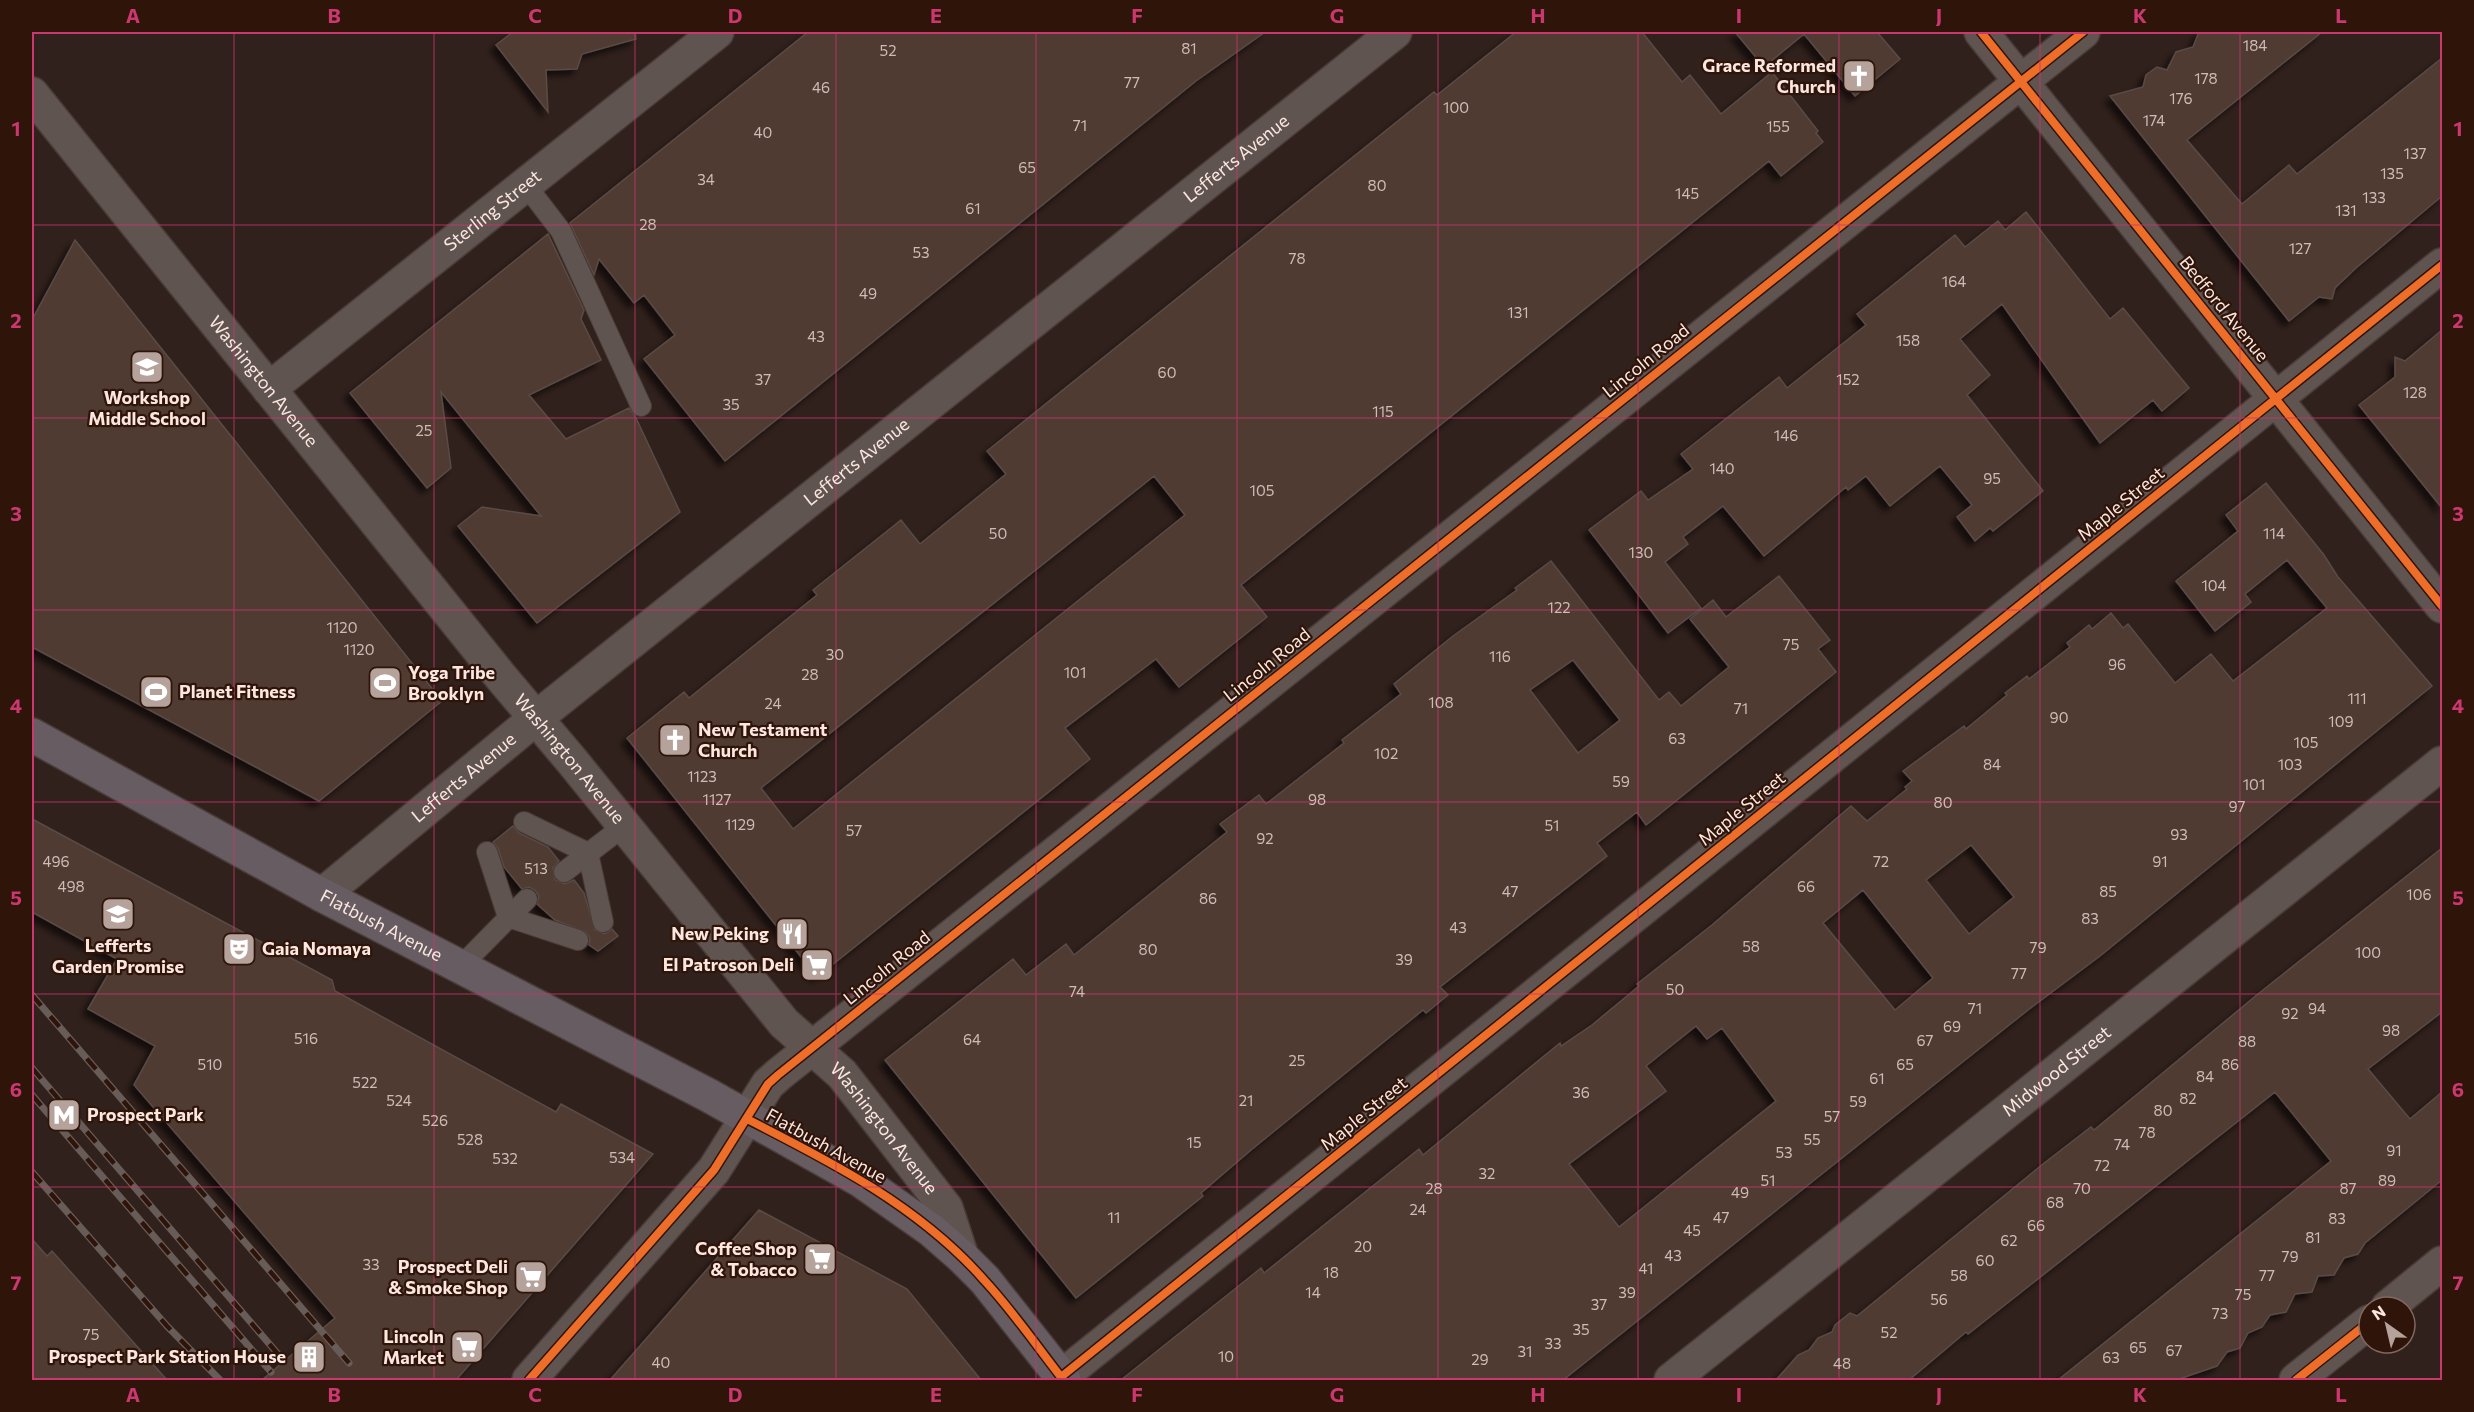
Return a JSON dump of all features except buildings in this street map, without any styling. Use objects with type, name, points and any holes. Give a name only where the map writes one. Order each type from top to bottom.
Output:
[{"type":"main road","name":"Flatbush Avenue","points":[[32,735],[322,895],[708,1095],[894,1201],[962,1257],[985,1280],[1062,1379]]},
{"type":"street","name":"Sterling Street","points":[[269,389],[717,32]]},
{"type":"street","name":"Lefferts Avenue","points":[[322,895],[536,718],[1395,32]]},
{"type":"street","name":"Bedford Avenue","points":[[1981,32],[2442,606]]},
{"type":"street","name":"Lincoln Road","points":[[529,1380],[714,1170],[768,1084],[811,1047],[2083,32]]},
{"type":"street","name":"Washington Avenue","points":[[32,94],[784,1023],[842,1074],[946,1208],[962,1257]]},
{"type":"street","name":"Maple Street","points":[[1062,1379],[2442,265]]},
{"type":"street","name":"Midwood Street","points":[[1671,1380],[2442,763]]},
{"type":"street","points":[[2403,1295],[2442,1263]]},
{"type":"street","points":[[2296,1380],[2357,1332]]},
{"type":"lane","points":[[525,184],[561,231],[641,406]]},
{"type":"lane","points":[[524,822],[588,853]]},
{"type":"lane","points":[[564,872],[624,826]]},
{"type":"lane","points":[[535,840],[588,853]]},
{"type":"lane","points":[[487,852],[508,917]]},
{"type":"lane","points":[[585,901],[588,853]]},
{"type":"lane","points":[[588,853],[603,922]]},
{"type":"lane","points":[[500,868],[508,917]]},
{"type":"lane","points":[[460,967],[527,899]]},
{"type":"lane","points":[[508,917],[557,923]]},
{"type":"lane","points":[[508,917],[578,940]]},
{"type":"railway","points":[[32,995],[349,1363]]},
{"type":"railway","points":[[32,1068],[284,1361]]},
{"type":"railway","points":[[32,1095],[271,1372]]},
{"type":"railway","points":[[32,1172],[167,1326],[220,1380]]},
{"type":"cycle path","points":[[1981,32],[2442,606]]},
{"type":"cycle path","points":[[529,1380],[714,1170],[768,1084],[778,1075],[2083,32]]},
{"type":"cycle path","points":[[747,1119],[873,1188],[932,1230],[959,1254],[994,1291],[1061,1377],[2442,265]]},
{"type":"cycle path","points":[[2296,1380],[2357,1332]]},
{"type":"place","name":"Grace Reformed Church","points":[[1859,76]]},
{"type":"place","name":"Workshop Middle School","points":[[147,367]]},
{"type":"place","name":"Yoga Tribe Brooklyn","points":[[385,683]]},
{"type":"place","name":"Planet Fitness","points":[[156,692]]},
{"type":"place","name":"New Testament Church","points":[[675,740]]},
{"type":"place","name":"Lefferts Garden Promise","points":[[118,914]]},
{"type":"place","name":"New Peking","points":[[792,934]]},
{"type":"place","name":"Gaia Nomaya","points":[[239,949]]},
{"type":"place","name":"El Patroson Deli","points":[[817,965]]},
{"type":"place","name":"Prospect Park","points":[[64,1115]]},
{"type":"place","name":"Coffee Shop & Tobacco","points":[[820,1259]]},
{"type":"place","name":"Prospect Deli & Smoke Shop","points":[[531,1277]]},
{"type":"place","name":"Lincoln Market","points":[[467,1347]]},
{"type":"place","name":"Prospect Park Station House","points":[[309,1357]]}]
